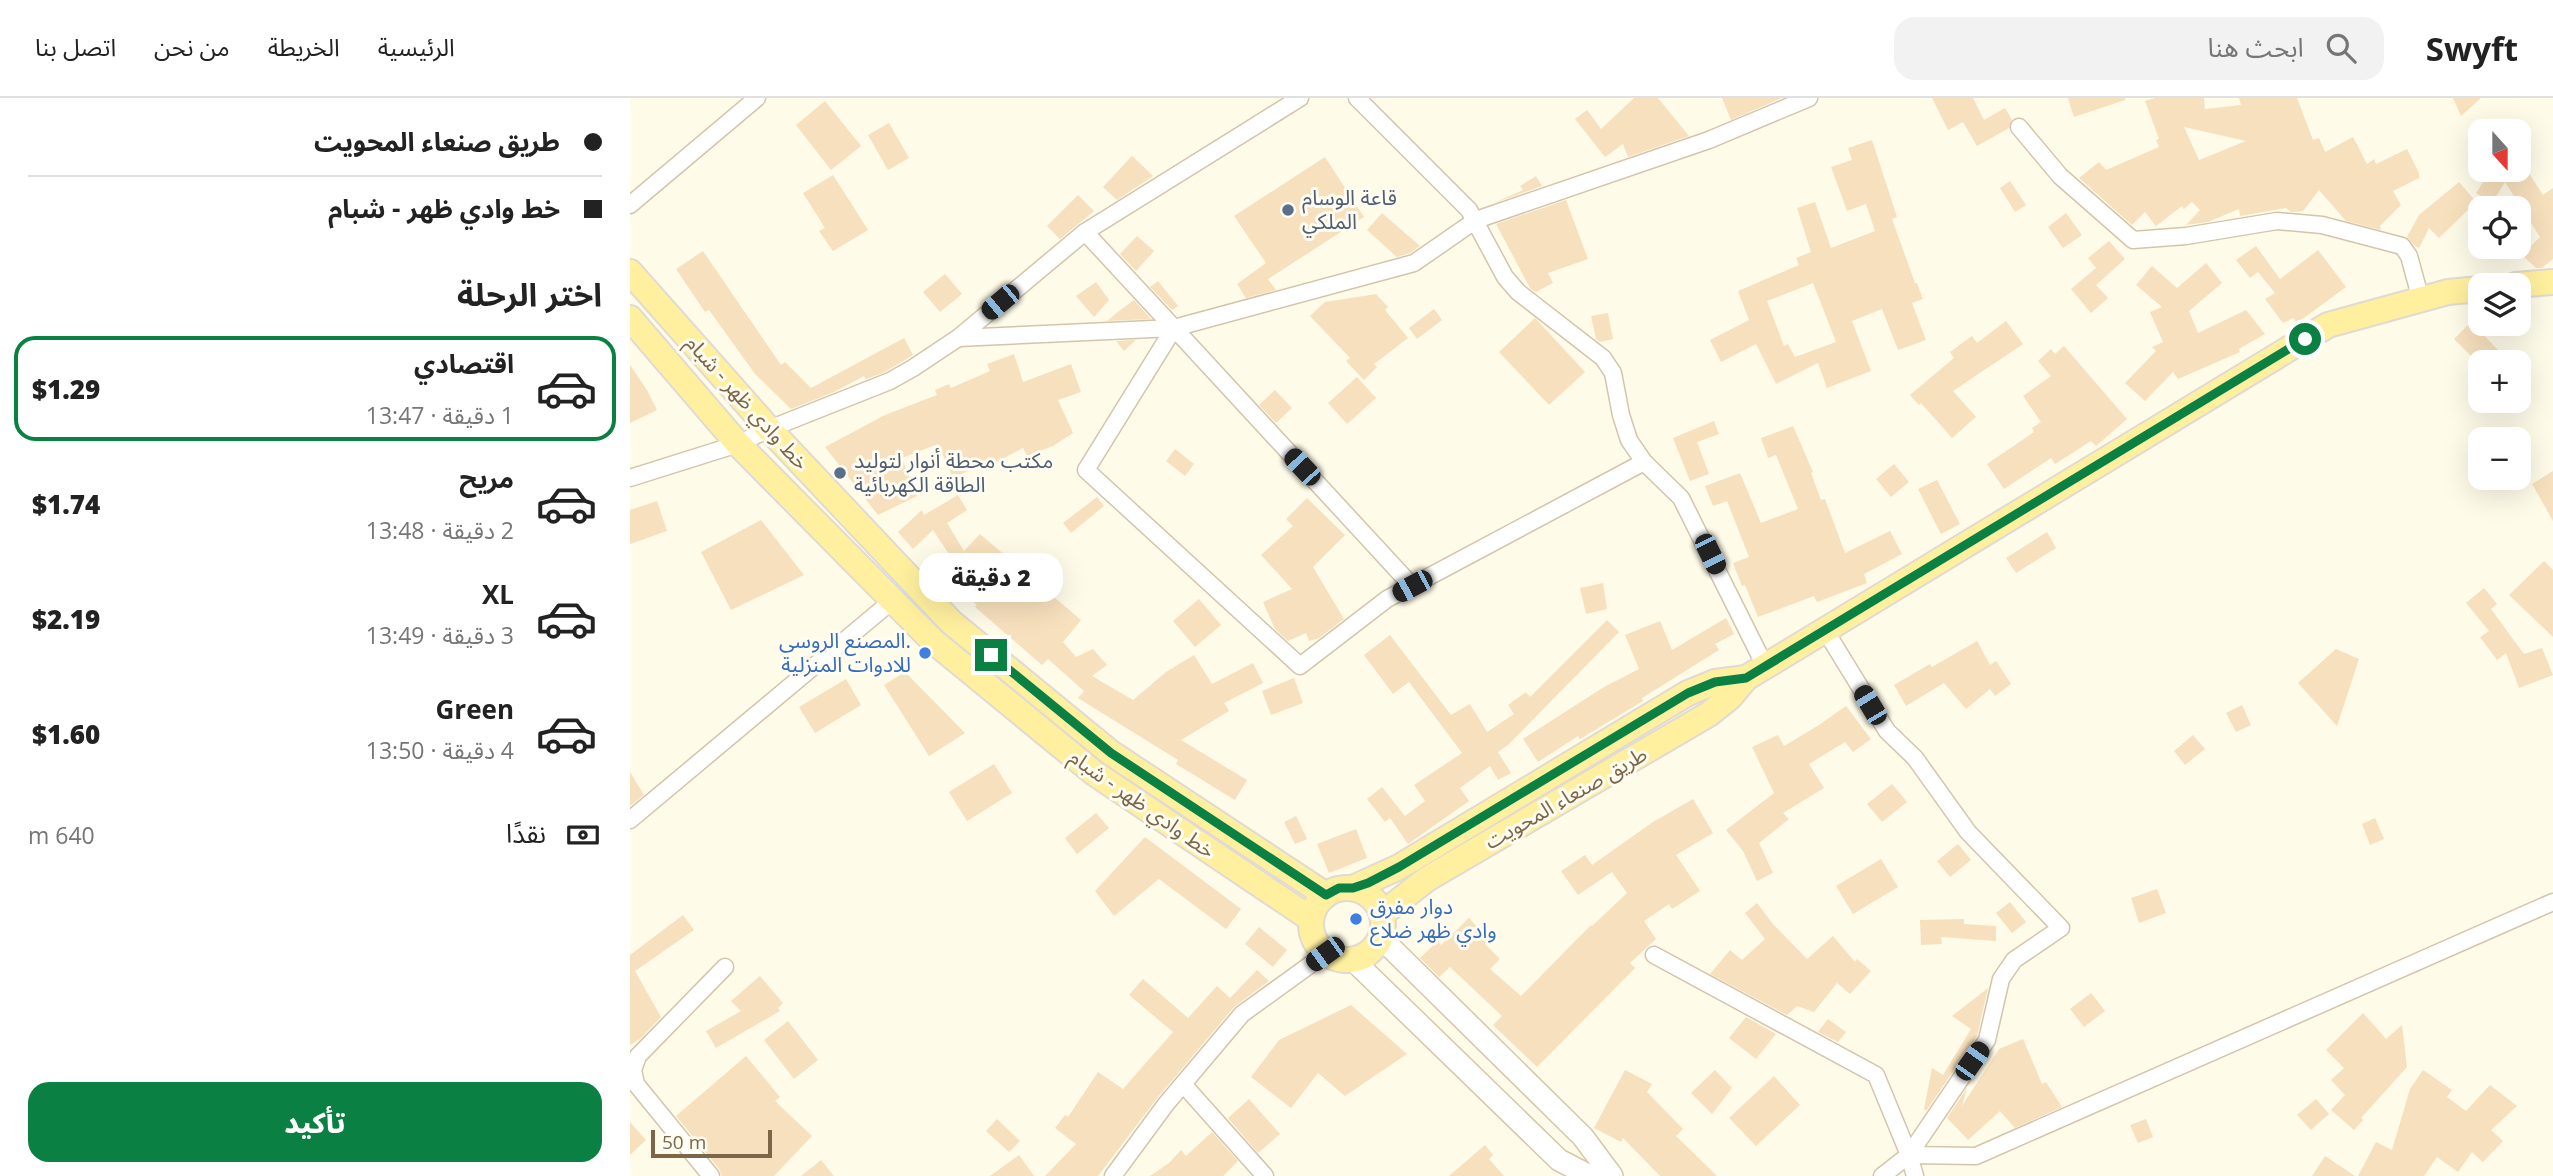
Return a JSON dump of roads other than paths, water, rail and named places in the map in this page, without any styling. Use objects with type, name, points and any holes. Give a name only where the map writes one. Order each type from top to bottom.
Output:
[{"type":"main road","name":"خط وادي ظهر - شبام","points":[[630,272],[769,429],[951,622],[1111,753],[1326,895]]},
{"type":"main road","points":[[2531,282],[2549,278]]},
{"type":"main road","name":"طريق صنعاء المحويت","points":[[1382,926],[1427,879],[1709,714],[1756,672],[2328,325],[2448,292],[2468,290]]},
{"type":"main road","name":"خط وادي ظهر - شبام","points":[[630,318],[738,444],[933,642],[1094,773],[1311,919]]},
{"type":"main road","name":"طريق صنعاء المحويت","points":[[1353,888],[1399,867],[1688,693],[1715,682],[1756,672]]},
{"type":"main road","points":[[1339,888],[1353,888],[1367,893],[1377,903],[1382,926],[1374,948],[1364,956],[1353,960],[1338,960],[1325,954],[1316,944],[1311,932],[1311,919],[1316,905],[1326,895],[1339,888]]},
{"type":"street","points":[[630,205],[757,98]]},
{"type":"street","points":[[630,478],[738,444],[890,380],[936,354],[1085,232],[1300,98]]},
{"type":"street","points":[[1357,98],[1460,200],[1476,220],[1511,285],[1609,365],[1616,381],[1629,440],[1644,462],[1681,498],[1756,672]]},
{"type":"street","points":[[958,338],[1174,328],[1414,263],[1476,220],[1709,140],[1809,98]]},
{"type":"street","points":[[2019,127],[2060,176],[2133,240],[2186,236],[2277,221],[2322,225],[2402,246],[2409,256],[2421,300]]},
{"type":"street","points":[[1085,232],[1412,586]]},
{"type":"street","points":[[1174,328],[1086,470],[1300,666],[1387,600],[1644,462]]},
{"type":"street","points":[[630,820],[893,600]]},
{"type":"street","points":[[1825,630],[1888,731],[1915,758],[1968,832],[2061,928],[2014,960],[2001,979],[1987,1040],[1909,1155],[1882,1176]]},
{"type":"street","points":[[1909,1155],[1976,1156],[2553,902]]},
{"type":"street","points":[[1382,926],[1583,1137],[1612,1176]]},
{"type":"street","points":[[1113,1176],[1183,1084],[1242,1014],[1325,954]]},
{"type":"street","points":[[1654,955],[1876,1075],[1915,1176]]},
{"type":"street","points":[[1353,960],[1559,1160],[1590,1176]]},
{"type":"street","points":[[711,1176],[636,1084],[633,1070],[638,1056],[725,967]]},
{"type":"street","points":[[1183,1084],[1265,1176]]},
{"type":"place","name":"قاعة الوسام الملكي","points":[[1288,210]]},
{"type":"place","name":"مكتب محطة أنوار لتوليد الطاقة الكهربائية","points":[[840,473]]},
{"type":"place","name":"المصنع الروسي. للادوات المنزلية","points":[[925,653]]},
{"type":"place","name":"دوار مفرق وادي ظهر ضلاع","points":[[1356,919]]}]
